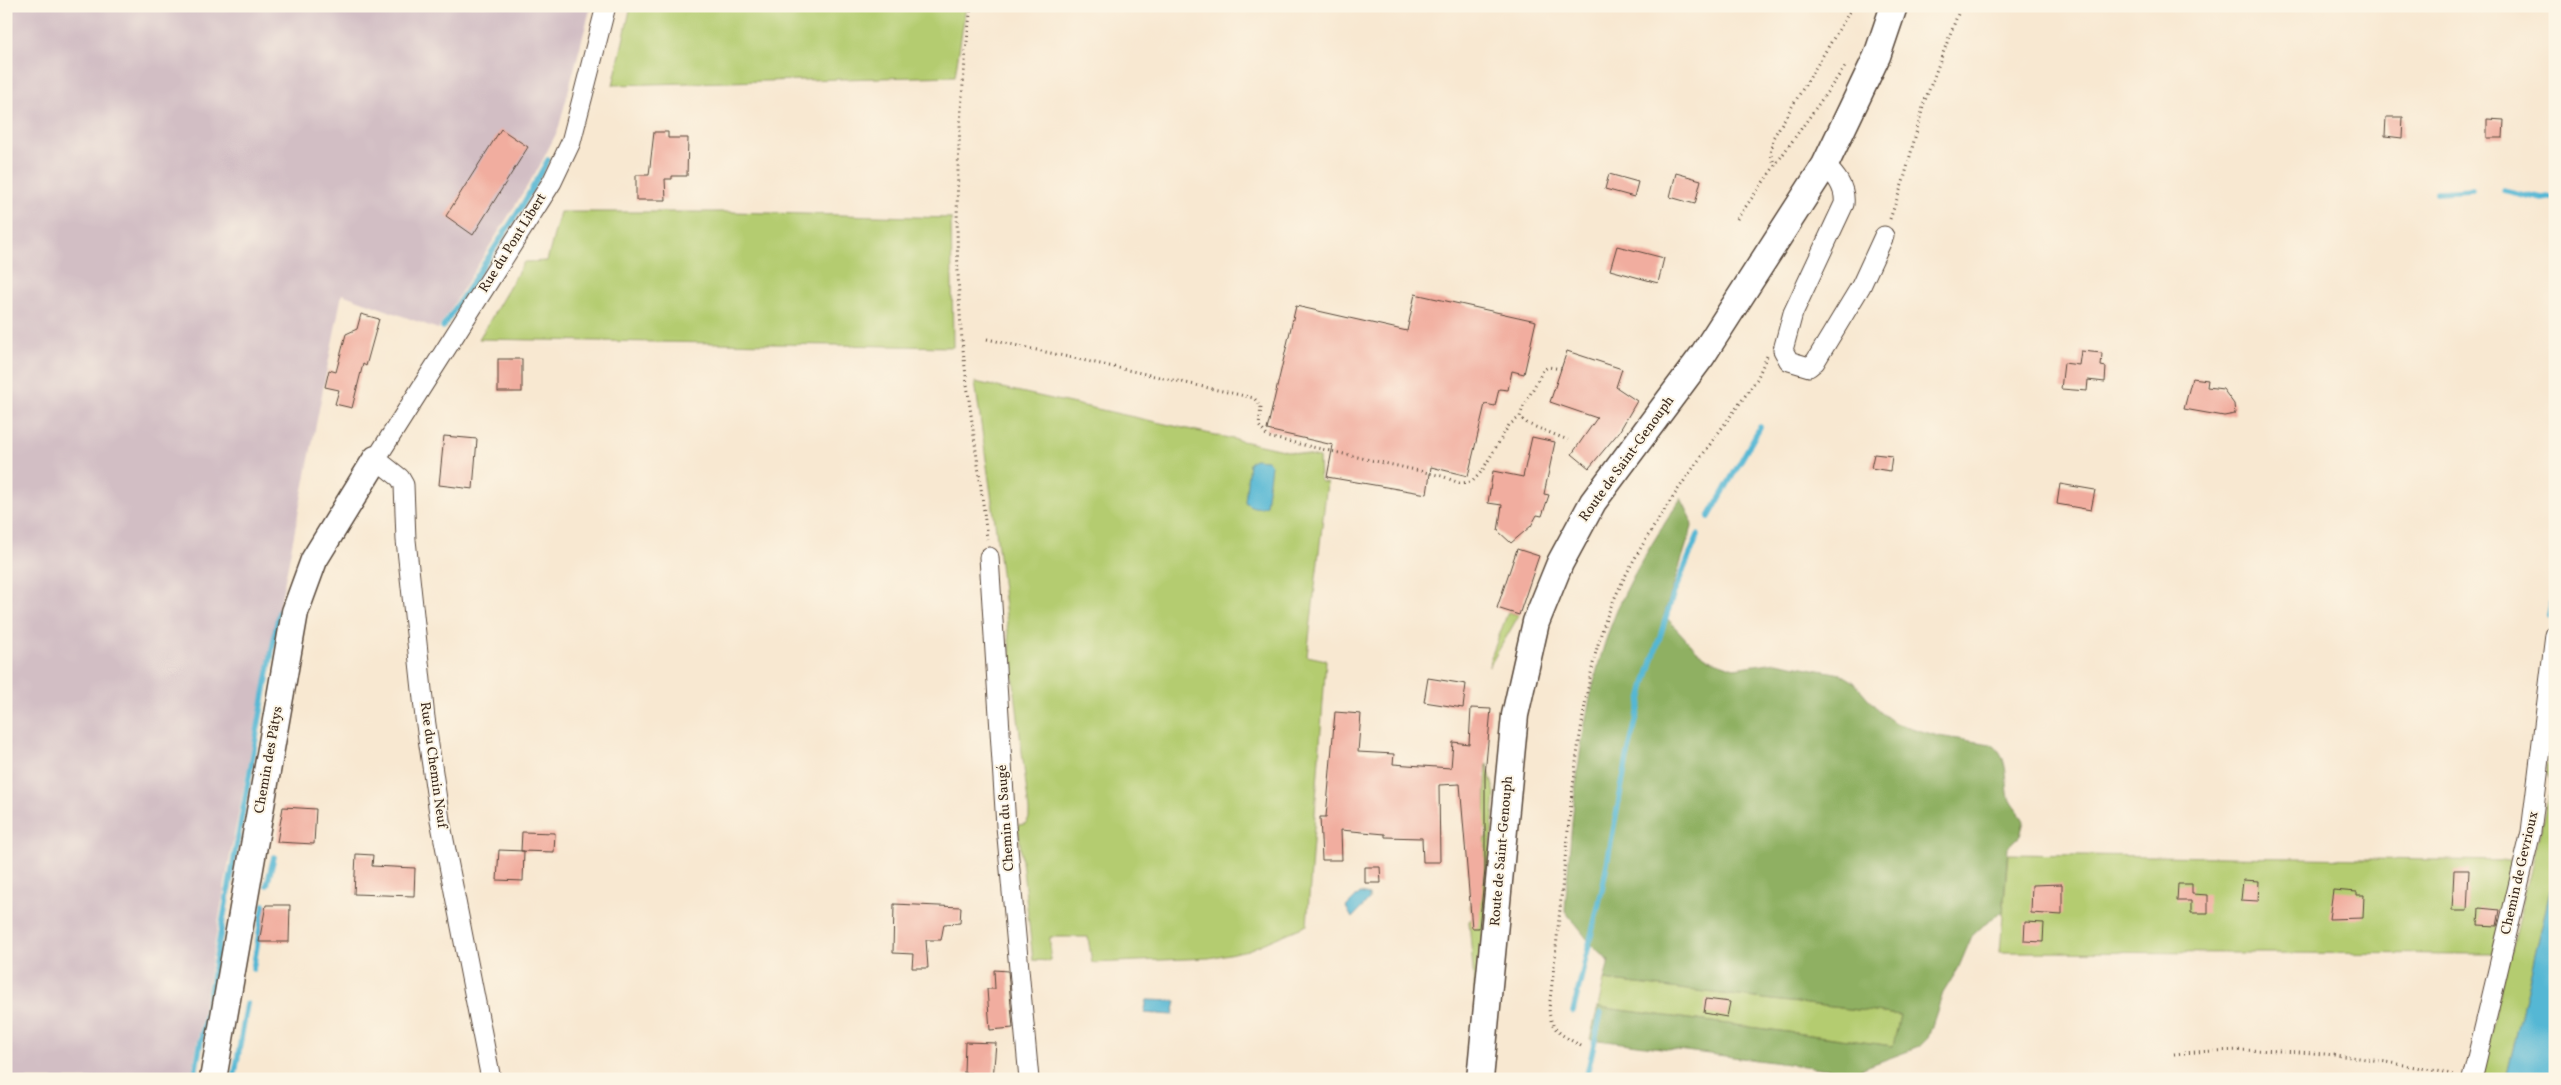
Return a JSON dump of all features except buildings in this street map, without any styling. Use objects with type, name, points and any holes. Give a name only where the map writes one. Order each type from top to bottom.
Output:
[{"type":"street","name":"Rue du Pont Libert","points":[[376,459],[552,182],[571,142],[606,6]]},
{"type":"street","name":"Route de Saint-Genouph","points":[[1480,1079],[1515,715],[1536,622],[1560,563],[1593,502],[1702,356],[1750,284],[1825,164],[1877,56],[1894,6]]},
{"type":"street","points":[[1825,164],[1839,181],[1844,204],[1799,299],[1783,345],[1784,355],[1789,360],[1804,367],[1812,366],[1858,292],[1884,236]]},
{"type":"street","name":"Chemin des Pâtys","points":[[213,1079],[295,612],[314,560],[376,459]]},
{"type":"street","name":"Rue du Chemin Neuf","points":[[376,459],[400,478],[404,485],[406,540],[423,698],[440,820],[490,1079]]},
{"type":"street","name":"Chemin du Saugé","points":[[989,557],[1006,826],[1029,1079]]},
{"type":"street","name":"Chemin de Gevrioux","points":[[2467,1078],[2531,832],[2555,635]]},
{"type":"path","points":[[971,6],[960,104],[957,201],[958,248],[962,330],[989,557]]},
{"type":"path","points":[[1775,167],[1771,155],[1773,138],[1853,6]]},
{"type":"path","points":[[1884,236],[1904,178],[1924,103],[1961,6]]},
{"type":"path","points":[[1737,219],[1851,57]]},
{"type":"path","points":[[987,339],[1254,398],[1261,406],[1259,426],[1268,437],[1442,476],[1467,484],[1472,482],[1482,471],[1508,425],[1520,417],[1543,370],[1548,368],[1561,369]]},
{"type":"path","points":[[1581,1046],[1558,1032],[1552,1025],[1549,1008],[1566,831],[1587,691],[1595,654],[1618,592],[1650,534],[1757,379],[1767,356],[1774,348],[1783,345]]},
{"type":"path","points":[[1520,417],[1528,424],[1568,440]]},
{"type":"path","points":[[2174,1054],[2235,1050],[2280,1051],[2379,1061],[2467,1078]]},
{"type":"shaded area","points":[[6,6],[591,6],[558,130],[539,167],[438,329],[342,294],[229,861],[191,1079],[6,1079]]},
{"type":"green space","points":[[631,6],[966,6],[955,76],[613,85]]},
{"type":"green space","points":[[560,212],[732,212],[951,218],[953,347],[479,339],[524,262],[547,261]]},
{"type":"green space","points":[[975,382],[1319,458],[1320,481],[1327,483],[1307,656],[1326,660],[1307,925],[1248,950],[1209,958],[1092,963],[1088,937],[1050,937],[1050,961],[1033,960],[1018,825],[1025,824],[1029,818],[1029,811],[995,522]]},
{"type":"green space","points":[[1681,498],[1691,518],[1692,527],[1664,615],[1697,651],[1709,659],[1734,668],[1776,662],[1841,674],[1853,681],[1879,711],[1895,723],[1938,736],[1991,744],[1997,748],[2004,761],[2009,798],[2024,821],[2020,836],[2008,847],[2003,912],[1988,921],[1972,936],[1958,969],[1943,993],[1928,1038],[1919,1047],[1852,1072],[1590,1039],[1598,1007],[1893,1046],[1900,1015],[1604,980],[1609,961],[1591,944],[1565,911],[1578,768],[1590,697],[1599,662],[1624,594]]},
{"type":"green space","points":[[1508,612],[1519,615],[1489,667],[1490,660]]},
{"type":"green space","points":[[2555,686],[2555,870],[2506,1079],[2479,1079],[2550,792],[2551,785],[2547,772]]},
{"type":"green space","points":[[1487,764],[1495,794],[1477,1019],[1469,921],[1473,917],[1469,905],[1481,904],[1483,883],[1485,882],[1485,839],[1487,838],[1487,829],[1484,828]]},
{"type":"green space","points":[[2008,854],[2512,861],[2493,954],[2000,952]]},
{"type":"green space","points":[[1604,980],[1900,1015],[1894,1046],[1598,1007]]},
{"type":"water","points":[[1254,459],[1267,460],[1271,465],[1266,505],[1260,507],[1250,506],[1245,502],[1249,463]]},
{"type":"water","points":[[2555,870],[2555,1079],[2506,1079]]},
{"type":"water","points":[[1360,893],[1369,895],[1369,900],[1352,918],[1346,907]]},
{"type":"water","points":[[1147,1000],[1176,1001],[1173,1015],[1144,1013]]},
{"type":"waterway","points":[[443,327],[522,206],[548,160]]},
{"type":"waterway","points":[[2437,192],[2472,190]]},
{"type":"waterway","points":[[2503,190],[2542,199],[2555,197]]},
{"type":"waterway","points":[[1709,517],[1760,427]]},
{"type":"waterway","points":[[1573,1012],[1602,890],[1627,758],[1645,684],[1673,595],[1698,535]]},
{"type":"waterway","points":[[2549,616],[2555,586]]},
{"type":"waterway","points":[[194,1079],[279,612]]},
{"type":"waterway","points":[[267,885],[274,857]]},
{"type":"waterway","points":[[253,969],[264,905]]},
{"type":"waterway","points":[[234,1079],[247,1004]]},
{"type":"waterway","points":[[1586,1079],[1601,1013]]}]
